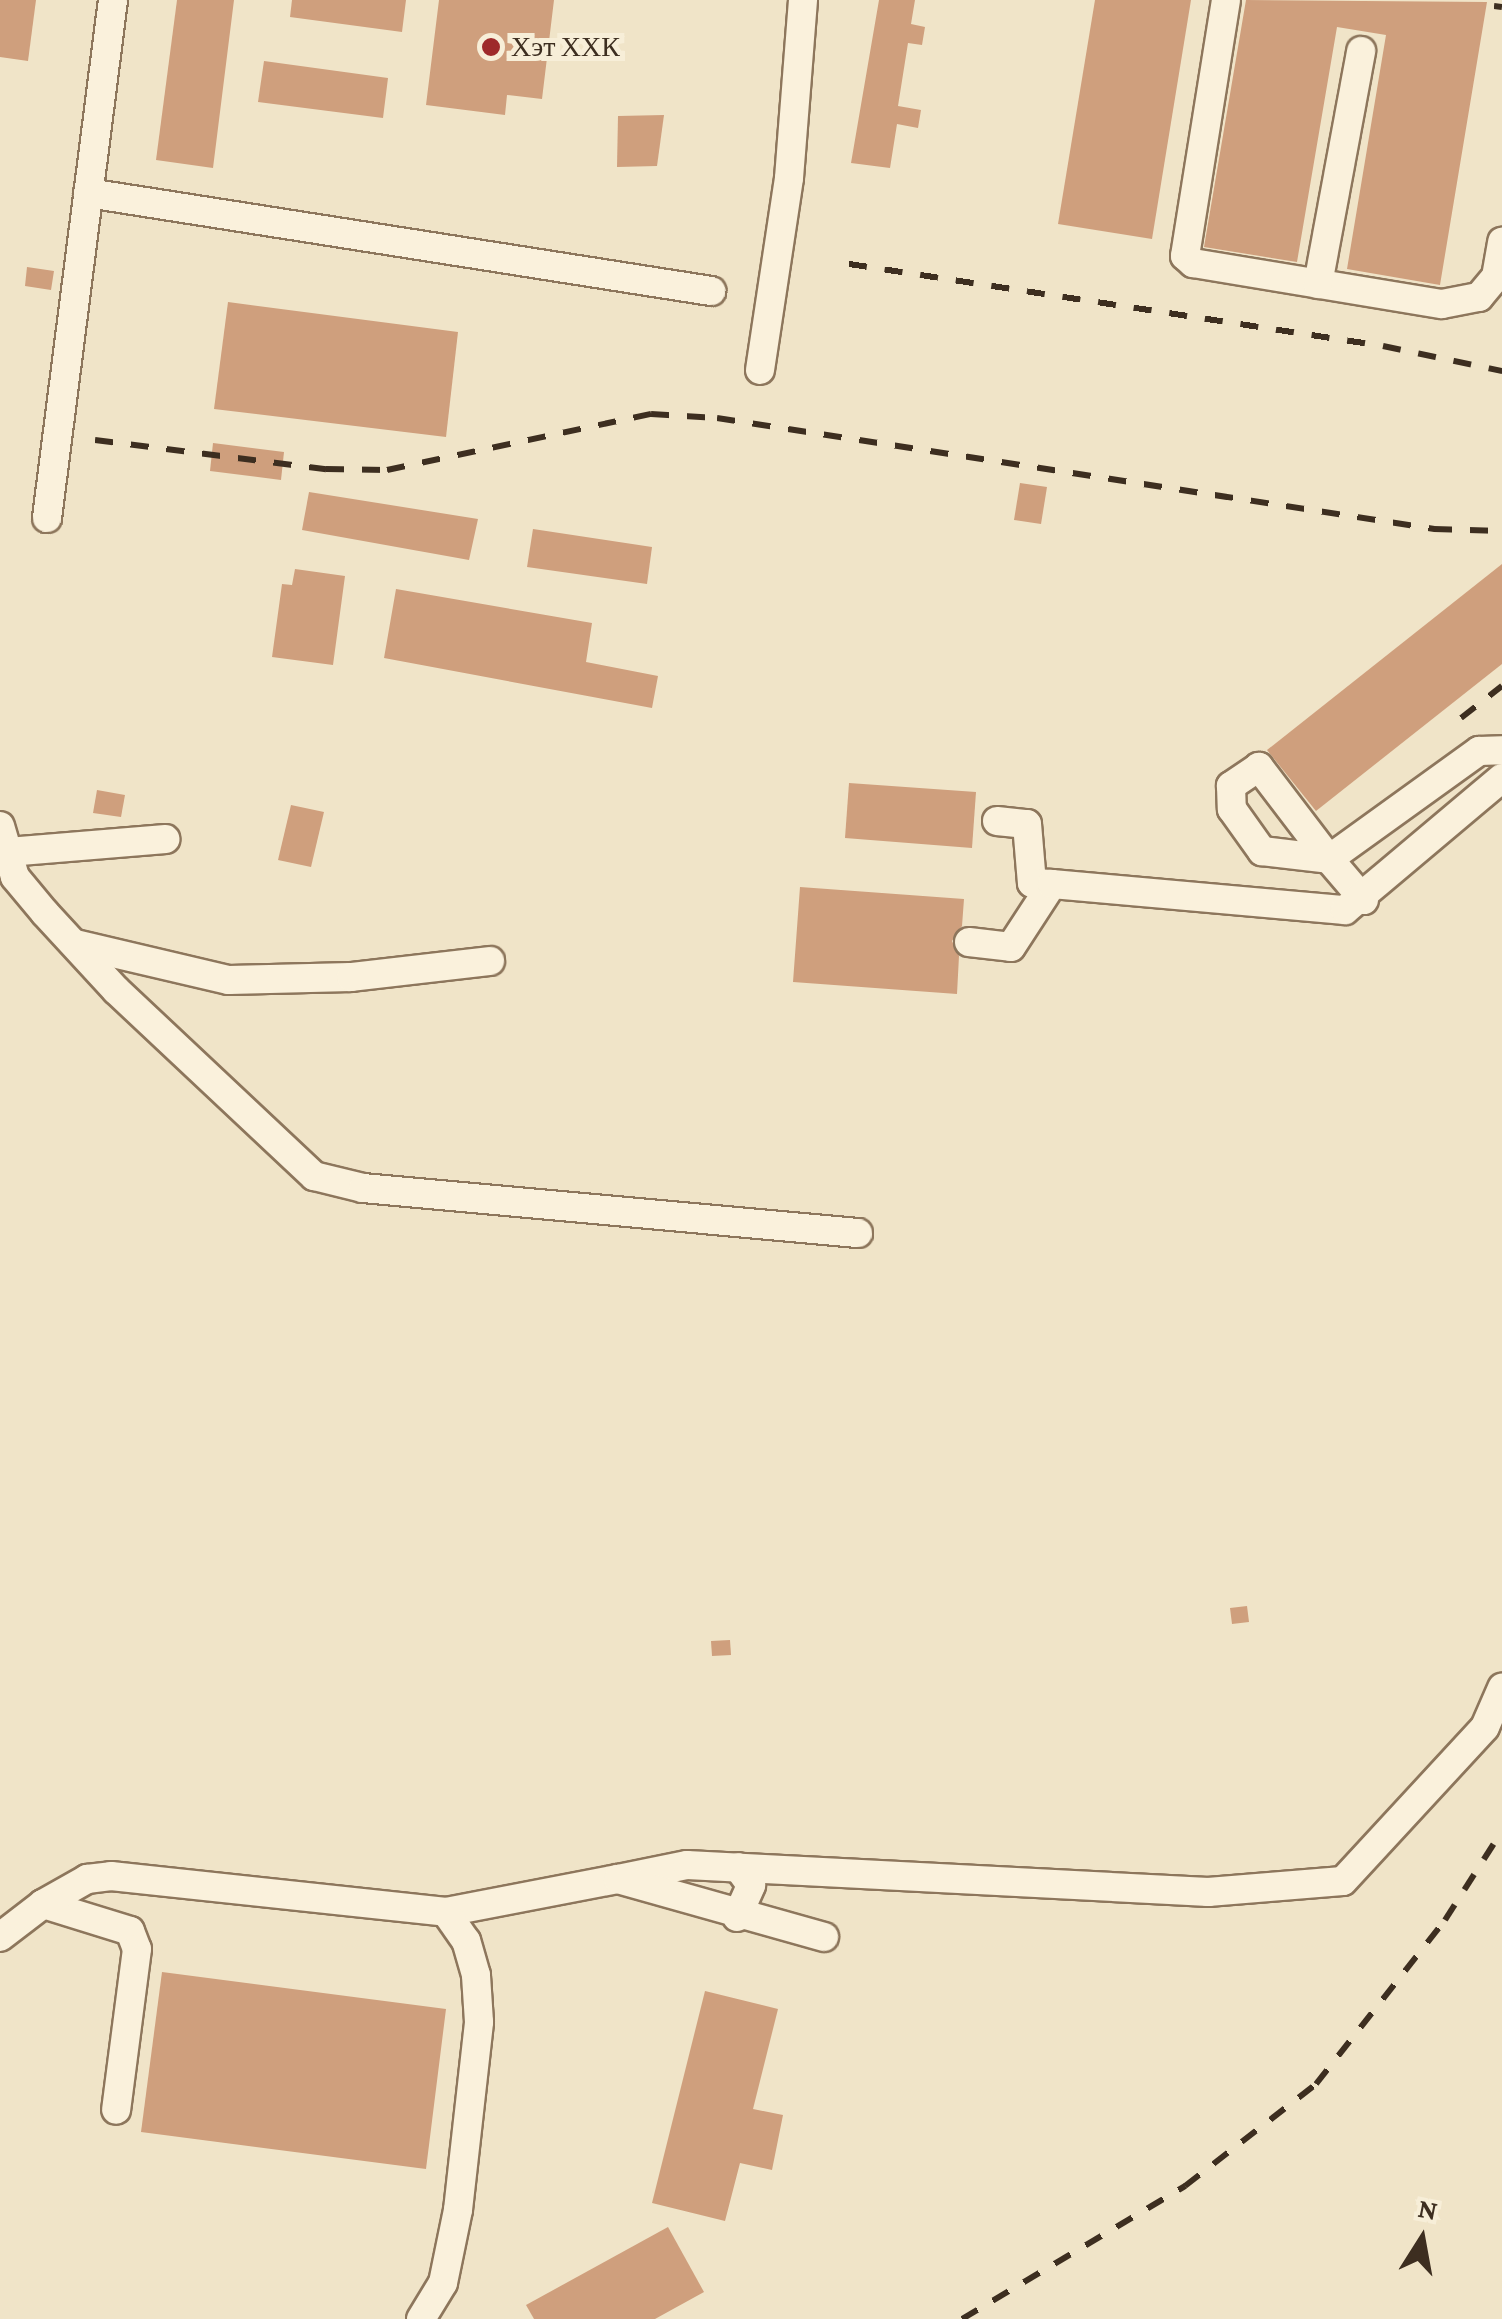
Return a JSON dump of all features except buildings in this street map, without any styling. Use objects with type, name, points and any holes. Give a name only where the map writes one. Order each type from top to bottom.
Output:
[{"type":"lane","points":[[46,518],[113,0]]},
{"type":"lane","points":[[760,370],[789,178],[802,0]]},
{"type":"lane","points":[[1226,0],[1185,256],[1193,263],[1442,304],[1479,297],[1496,277],[1502,242]]},
{"type":"lane","points":[[1318,284],[1362,51]]},
{"type":"lane","points":[[88,193],[712,291]]},
{"type":"lane","points":[[1364,900],[1329,860],[1480,750],[1502,750]]},
{"type":"lane","points":[[997,821],[1026,824],[1032,882],[1345,910],[1364,900],[1502,778]]},
{"type":"lane","points":[[165,839],[4,839],[15,878],[75,944],[257,1128],[314,1176],[362,1188],[858,1234]]},
{"type":"lane","points":[[969,942],[1011,947],[1052,884]]},
{"type":"lane","points":[[75,944],[228,980],[350,977],[490,961]]},
{"type":"lane","points":[[0,1937],[43,1904],[88,1879],[111,1876],[446,1912],[686,1865],[1208,1892],[1343,1881],[1485,1727],[1502,1688]]},
{"type":"lane","points":[[737,1917],[750,1885],[738,1866]]},
{"type":"lane","points":[[618,1880],[737,1917],[824,1937]]},
{"type":"lane","points":[[43,1904],[130,1931],[137,1949],[116,2110]]},
{"type":"lane","points":[[421,2319],[443,2283],[458,2210],[478,2022],[466,1942],[446,1912]]},
{"type":"railway","points":[[1494,6],[1502,7]]},
{"type":"railway","points":[[849,264],[1383,346],[1502,371]]},
{"type":"railway","points":[[95,440],[326,469],[387,470],[651,414],[717,418],[1434,529],[1502,531]]},
{"type":"railway","points":[[1461,718],[1502,686]]},
{"type":"railway","points":[[962,2319],[1185,2186],[1316,2084],[1445,1920],[1502,1831]]},
{"type":"place","name":"Хэт ХХК","points":[[491,47]]}]
